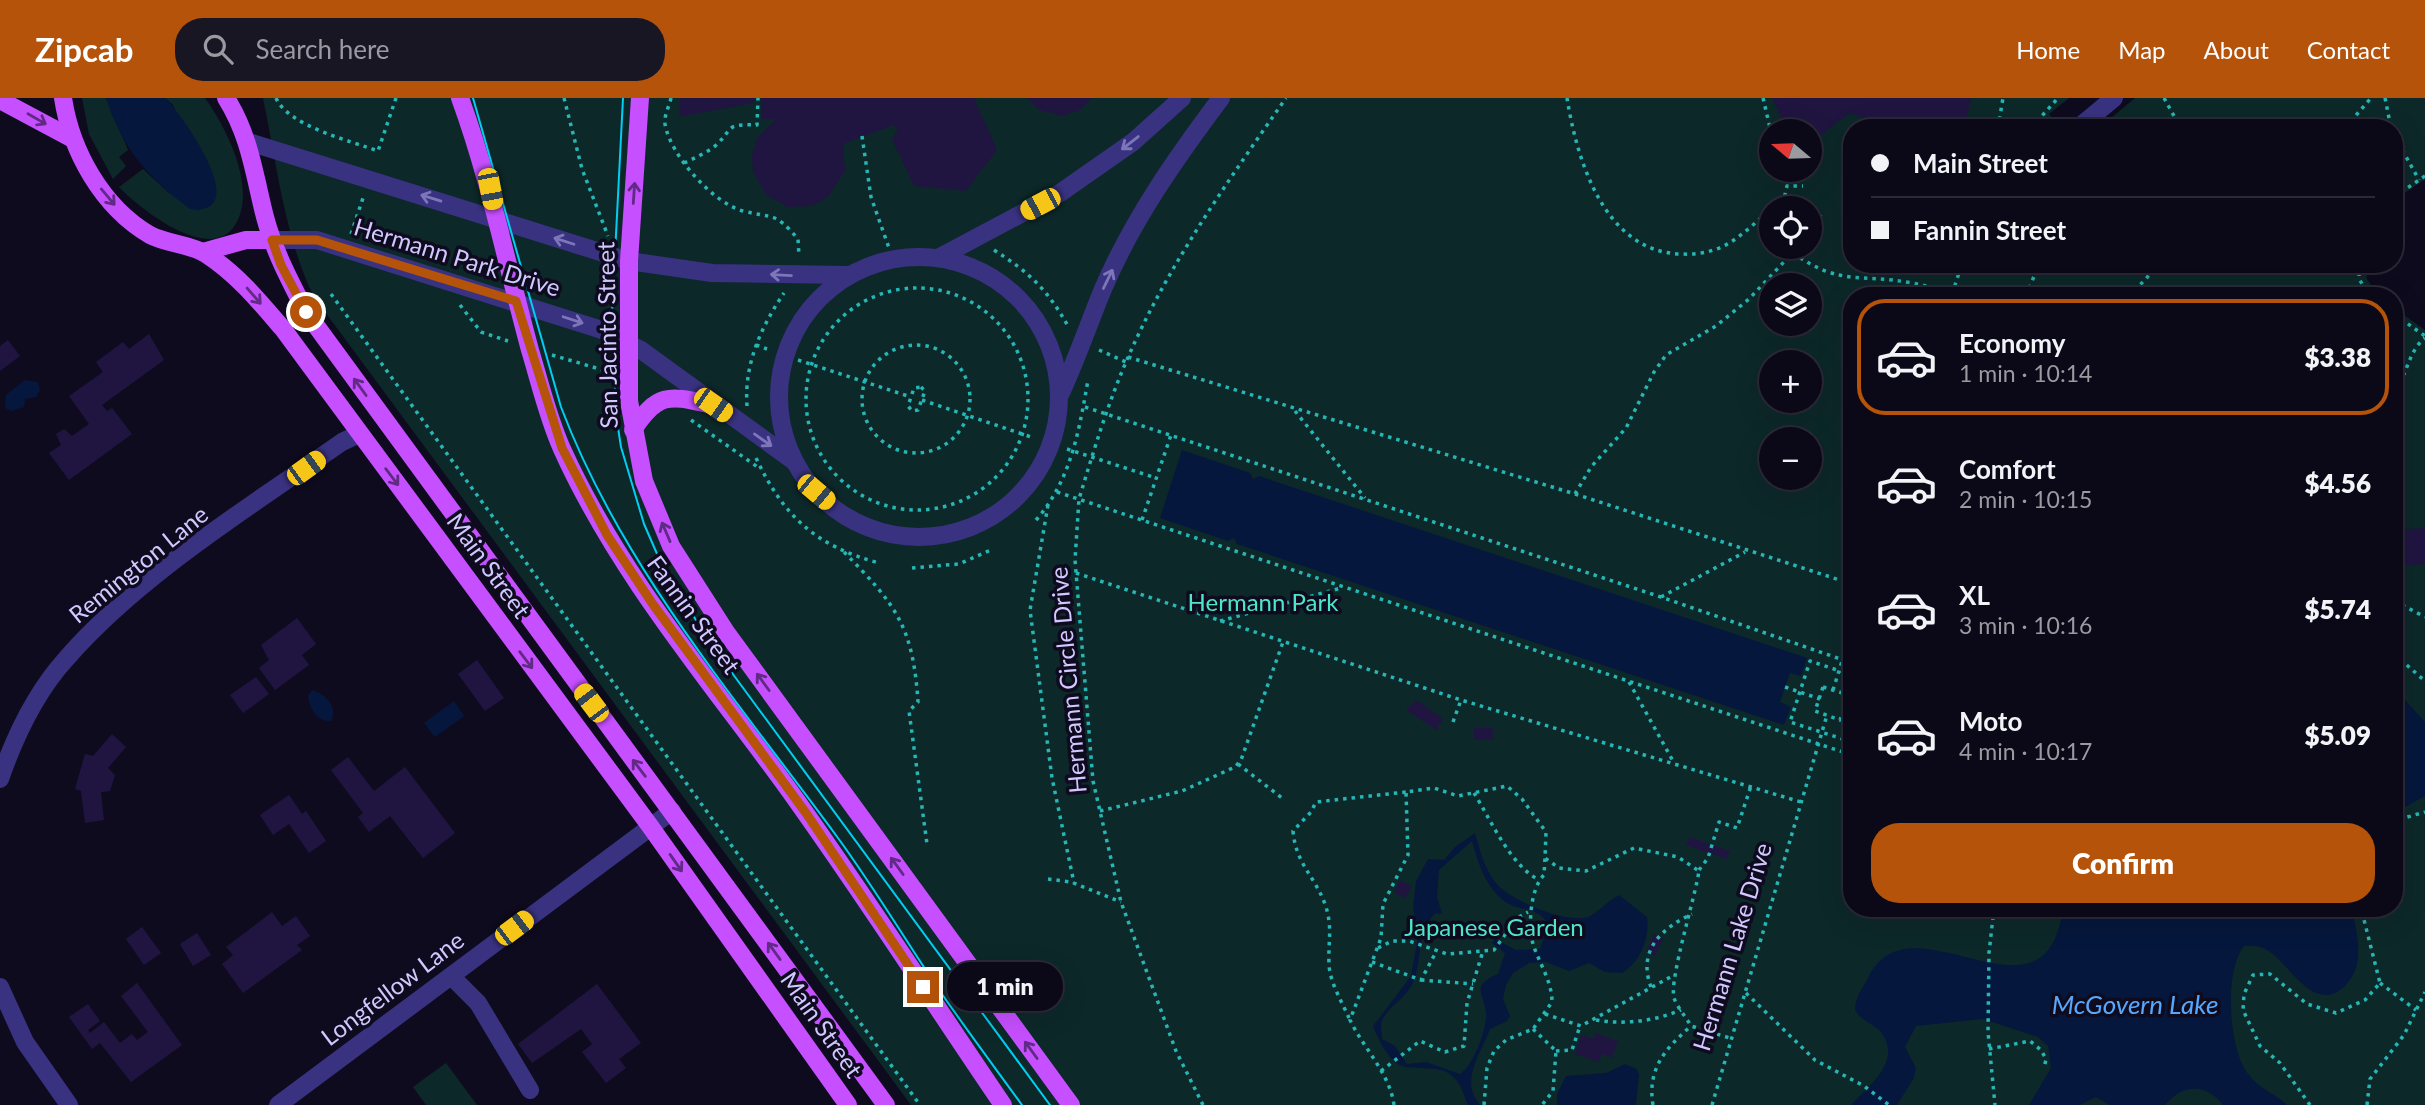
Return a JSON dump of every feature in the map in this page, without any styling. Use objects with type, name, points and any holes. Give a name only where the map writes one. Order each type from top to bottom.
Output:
[{"type":"main road","name":"Main Street","points":[[63,98],[73,139],[94,179],[131,221],[151,235],[177,246],[202,252],[235,274],[282,329],[650,826],[848,1105]]},
{"type":"main road","name":"Main Street","points":[[226,98],[249,142],[264,215],[281,265],[306,312],[886,1105]]},
{"type":"main road","name":"Fannin Street","points":[[460,98],[478,145],[516,301],[562,448],[607,535],[652,603],[806,813],[1003,1105]]},
{"type":"main road","name":"San Jacinto Street","points":[[640,98],[629,261],[629,401],[633,430],[644,481],[671,546],[726,632]]},
{"type":"main road","points":[[0,100],[73,139]]},
{"type":"main road","points":[[246,240],[256,231],[264,215]]},
{"type":"main road","points":[[202,252],[246,240],[272,240]]},
{"type":"main road","points":[[633,430],[643,414],[660,399],[670,397],[713,405]]},
{"type":"main road","name":"Fannin Street","points":[[726,632],[1071,1105]]},
{"type":"street","points":[[940,257],[1060,193],[1133,142],[1182,98]]},
{"type":"street","points":[[1060,396],[1058,373],[1044,331],[1018,296],[982,271],[940,257],[893,258],[849,275],[822,295],[801,322],[785,355],[779,390],[782,427],[794,462],[816,492],[844,516],[877,532],[917,538],[957,533],[994,516],[1031,482],[1051,444],[1060,396],[1104,288],[1131,232],[1169,168],[1221,98]]},
{"type":"street","points":[[2089,119],[2114,98]]},
{"type":"street","name":"Hermann Park Drive","points":[[249,142],[629,261],[712,273],[849,275]]},
{"type":"street","name":"Hermann Park Drive","points":[[272,240],[317,240],[602,330],[629,342],[794,462]]},
{"type":"street","name":"Remington Lane","points":[[0,779],[10,749],[34,702],[64,660],[101,621],[173,563],[328,452],[359,433]]},
{"type":"street","name":"Longfellow Lane","points":[[278,1105],[672,811]]},
{"type":"street","points":[[451,976],[478,1003],[530,1090]]},
{"type":"street","points":[[0,987],[25,1042],[69,1105]]},
{"type":"path","points":[[276,98],[288,113],[320,130],[378,151],[396,98]]},
{"type":"path","points":[[564,98],[582,169],[610,240]]},
{"type":"path","points":[[671,98],[666,125],[684,163],[694,177],[730,205],[742,211],[768,214],[786,225],[798,239],[799,256]]},
{"type":"path","points":[[684,163],[717,144],[728,128],[737,124],[757,125],[758,98]]},
{"type":"path","name":"Hermann Circle Drive","points":[[1203,1105],[1176,1051],[1121,902],[1093,781],[1076,573],[1079,499],[1127,360],[1173,271],[1223,189],[1286,98]]},
{"type":"path","points":[[1567,98],[1578,147],[1590,176],[1614,221],[1632,240],[1658,252],[1705,253],[1732,241],[1759,219]]},
{"type":"path","points":[[1763,98],[1768,119]]},
{"type":"path","points":[[2000,119],[2003,98]]},
{"type":"path","points":[[2038,119],[2058,98]]},
{"type":"path","points":[[2164,98],[2174,119]]},
{"type":"path","points":[[2353,119],[2371,98]]},
{"type":"path","points":[[2385,98],[2389,119]]},
{"type":"path","points":[[862,136],[872,197],[889,248]]},
{"type":"path","points":[[2403,151],[2419,180]]},
{"type":"path","points":[[2403,191],[2425,176]]},
{"type":"path","points":[[1785,182],[1785,196]]},
{"type":"path","points":[[1787,186],[1803,186]]},
{"type":"path","points":[[351,234],[365,193]]},
{"type":"path","points":[[989,247],[1031,275],[1053,298],[1073,335]]},
{"type":"path","points":[[1575,494],[1591,467],[1635,415],[1654,372],[1666,355],[1716,326],[1749,299],[1787,259]]},
{"type":"path","points":[[1801,259],[1815,269],[1832,275],[1910,282],[1926,287]]},
{"type":"path","points":[[2138,287],[2150,273]]},
{"type":"path","points":[[910,288],[952,294],[989,315],[1016,349],[1027,390],[1022,434],[997,476],[964,500],[926,510],[886,506],[858,494],[842,482],[818,450],[807,412],[806,391],[811,364],[834,325],[869,299],[910,288]]},
{"type":"path","points":[[747,411],[748,378],[756,345],[786,291]]},
{"type":"path","points":[[331,294],[920,1105]]},
{"type":"path","points":[[455,298],[481,332],[513,342]]},
{"type":"path","points":[[2403,321],[2425,337],[2418,343],[2403,378]]},
{"type":"path","points":[[920,344],[934,347],[957,362],[965,374],[971,401],[968,416],[953,439],[941,447],[913,453],[899,450],[875,435],[867,422],[863,409],[865,382],[872,368],[893,349],[920,344]]},
{"type":"path","points":[[756,345],[768,349]]},
{"type":"path","points":[[1095,359],[1098,350],[1575,494],[1843,581]]},
{"type":"path","points":[[552,355],[603,370]]},
{"type":"path","points":[[798,359],[911,397]]},
{"type":"path","points":[[1036,520],[1056,492],[1074,451],[1089,377]]},
{"type":"path","points":[[921,387],[925,391],[918,410],[912,411],[908,406],[911,397],[914,388],[921,387]]},
{"type":"path","points":[[922,400],[1034,438]]},
{"type":"path","points":[[1084,407],[1661,597],[1842,660]]},
{"type":"path","points":[[1294,410],[1366,499]]},
{"type":"path","points":[[688,418],[762,470]]},
{"type":"path","points":[[1142,520],[1171,435]]},
{"type":"path","points":[[1067,449],[1156,478]]},
{"type":"path","points":[[756,458],[776,499],[796,519],[844,552],[889,600],[911,643],[916,662],[918,702],[909,711],[927,844]]},
{"type":"path","points":[[1056,492],[1843,752]]},
{"type":"path","points":[[1048,505],[1030,610],[1052,778],[1074,883]]},
{"type":"path","points":[[912,568],[958,564],[993,550]]},
{"type":"path","points":[[1661,597],[1747,551]]},
{"type":"path","points":[[844,552],[880,563]]},
{"type":"path","points":[[1076,573],[1461,700],[1673,761],[1801,802]]},
{"type":"path","points":[[1219,622],[1343,587]]},
{"type":"path","points":[[2403,606],[2425,617]]},
{"type":"path","points":[[1100,811],[1181,791],[1227,772],[1238,764],[1283,642]]},
{"type":"path","points":[[1833,690],[1843,657]]},
{"type":"path","points":[[1843,672],[1810,661],[1790,722],[1843,739]]},
{"type":"path","points":[[2403,662],[2425,681]]},
{"type":"path","points":[[1628,680],[1673,761]]},
{"type":"path","points":[[1786,687],[1820,699]]},
{"type":"path","points":[[1843,693],[1823,687],[1815,712],[1840,720],[1843,712]]},
{"type":"path","points":[[1453,722],[1461,700]]},
{"type":"path","name":"Hermann Lake Drive","points":[[1712,1105],[1827,715]]},
{"type":"path","points":[[1238,764],[1282,798]]},
{"type":"path","points":[[1394,1105],[1389,1080],[1380,1072],[1350,1020],[1328,964],[1332,943],[1324,904],[1301,866],[1293,831],[1311,812],[1315,802],[1434,788],[1458,796],[1507,786],[1522,799],[1546,832],[1544,875],[1529,911],[1534,931],[1532,940],[1552,994],[1545,1014],[1533,1029],[1506,1040],[1494,1051],[1487,1068],[1485,1102],[1492,1105]]},
{"type":"path","points":[[1732,1039],[1690,1026],[1674,997],[1674,975],[1692,914],[1699,871],[1708,859],[1718,822],[1737,828],[1751,786]]},
{"type":"path","points":[[1350,1020],[1378,947],[1383,904],[1408,855],[1406,792]]},
{"type":"path","points":[[1474,793],[1511,853],[1532,876],[1540,880]]},
{"type":"path","points":[[2403,819],[2425,812]]},
{"type":"path","points":[[1545,858],[1559,868],[1586,871],[1634,848],[1678,857],[1699,871]]},
{"type":"path","points":[[1048,879],[1074,883],[1121,902]]},
{"type":"path","points":[[1378,947],[1392,941],[1425,944],[1436,952],[1462,954],[1483,951],[1495,948],[1517,918],[1529,911]]},
{"type":"path","points":[[1651,987],[1646,974],[1658,934],[1669,925],[1692,914]]},
{"type":"path","points":[[1993,917],[1989,953],[1988,1032],[1995,1105]]},
{"type":"path","points":[[2363,917],[2380,983],[2416,1010]]},
{"type":"path","points":[[1380,1072],[1420,1041],[1445,1052],[1464,1046],[1467,1003],[1483,951]]},
{"type":"path","points":[[1420,979],[1436,952]]},
{"type":"path","points":[[1372,962],[1420,979],[1473,984]]},
{"type":"path","points":[[2310,1105],[2280,1063],[2260,1046],[2243,1010],[2244,994],[2253,975],[2270,974],[2307,1004],[2336,1013],[2365,1000],[2380,983]]},
{"type":"path","points":[[1533,1029],[1556,1051],[1572,1050],[1580,1026],[1674,975]]},
{"type":"path","points":[[2367,1105],[2370,1079],[2404,1035],[2425,992]]},
{"type":"path","points":[[1746,993],[1815,1060],[1864,1086],[1889,1105]]},
{"type":"path","points":[[1594,1019],[1619,1024],[1666,1016],[1682,1010]]},
{"type":"path","points":[[1545,1014],[1580,1026]]},
{"type":"path","points":[[1653,1105],[1650,1087],[1665,1049],[1690,1026]]},
{"type":"path","points":[[1989,1049],[2030,1041],[2046,1059],[2044,1069]]},
{"type":"path","points":[[1542,1105],[1553,1091],[1556,1051]]},
{"type":"green space","points":[[82,98],[106,98],[128,150],[119,157],[126,166],[113,179],[89,134]]},
{"type":"green space","points":[[165,98],[205,98],[230,141],[241,177],[243,194],[235,225],[224,236],[209,239],[175,229],[142,207],[119,187],[143,169],[169,193],[198,210],[213,203],[173,105]]},
{"type":"green space","name":"Hermann Park","points":[[263,98],[2069,98],[2049,114],[2053,119],[1843,119],[1843,273],[2366,273],[2372,287],[1843,287],[1843,917],[2403,917],[2403,314],[2425,330],[2425,1105],[911,1105],[314,297],[288,225]]},
{"type":"green space","points":[[2135,98],[2425,98],[2425,179],[2403,194],[2403,119],[2110,119]]},
{"type":"green space","points":[[446,1063],[477,1105],[426,1105],[413,1087]]},
{"type":"water","points":[[106,98],[165,98],[198,142],[208,162],[215,182],[216,197],[208,207],[190,209],[149,174],[128,147]]},
{"type":"water","points":[[25,380],[38,382],[40,390],[36,397],[25,399],[24,407],[12,411],[5,408],[6,395]]},
{"type":"water","points":[[1182,450],[1250,473],[1253,479],[1259,476],[1807,658],[1801,676],[1790,673],[1780,702],[1791,707],[1784,725],[1237,544],[1234,538],[1228,541],[1160,518]]},
{"type":"water","points":[[313,690],[330,702],[333,711],[331,721],[318,717],[312,709],[308,695]]},
{"type":"water","points":[[2403,698],[2425,722],[2425,796],[2403,808]]},
{"type":"water","points":[[454,701],[464,716],[435,737],[424,723]]},
{"type":"water","points":[[1475,833],[1485,865],[1495,882],[1512,896],[1538,909],[1566,917],[1588,917],[1619,895],[1647,917],[1648,925],[1639,956],[1622,973],[1605,972],[1589,963],[1569,971],[1546,962],[1529,963],[1513,973],[1506,985],[1503,999],[1510,1016],[1507,1021],[1490,1029],[1474,1067],[1471,1086],[1480,1105],[1468,1105],[1459,1084],[1447,1072],[1409,1068],[1397,1063],[1384,1049],[1373,1026],[1411,976],[1418,937],[1413,907],[1416,881],[1428,859],[1444,860],[1455,847]],"holes":[[[1472,841],[1480,867],[1500,897],[1512,906],[1540,915],[1548,925],[1540,949],[1516,950],[1495,939],[1492,943],[1505,953],[1498,974],[1489,978],[1481,987],[1486,1014],[1484,1029],[1470,1063],[1460,1074],[1426,1062],[1407,1064],[1395,1046],[1382,1039],[1381,1023],[1411,986],[1417,972],[1426,926],[1436,913],[1442,914],[1437,897],[1439,870]]]},
{"type":"water","name":"McGovern Lake","points":[[2060,917],[2354,917],[2358,959],[2352,978],[2345,986],[2334,993],[2323,995],[2304,985],[2264,948],[2244,946],[2238,958],[2233,973],[2231,1010],[2233,1030],[2242,1063],[2253,1080],[2287,1105],[2223,1105],[2209,1093],[2194,1089],[2179,1093],[2165,1105],[2109,1105],[2096,1097],[2080,1105],[2029,1105],[2051,1068],[2048,1046],[2038,1037],[1983,1019],[1916,1026],[1905,1047],[1916,1068],[1914,1078],[1897,1105],[1851,1105],[1874,1081],[1886,1062],[1886,1042],[1880,1031],[1860,1017],[1855,1005],[1869,976],[1889,954],[1915,948],[2005,965],[2032,962],[2052,945]]},
{"type":"water","points":[[1625,1064],[1637,1069],[1639,1075],[1636,1105],[1557,1105],[1557,1094],[1566,1076],[1606,1073]]},
{"type":"building","points":[[680,98],[755,98],[754,103],[679,117]]},
{"type":"building","points":[[762,98],[974,98],[997,150],[966,191],[914,186],[892,139],[898,130],[893,125],[843,144],[845,171],[828,197],[812,206],[788,207],[766,195],[753,172],[752,155],[757,138],[776,119],[761,119]]},
{"type":"building","points":[[1027,98],[1092,98],[1080,110],[1063,116],[1039,110]]},
{"type":"building","points":[[1772,98],[1971,98],[1967,119],[1866,119],[1850,113],[1822,134],[1822,119],[1782,119]]},
{"type":"building","points":[[149,334],[164,360],[102,405],[107,411],[112,408],[132,434],[69,480],[49,453],[61,445],[56,434],[64,429],[72,436],[89,424],[69,396],[103,372],[96,362],[123,342],[129,349]]},
{"type":"building","points":[[8,340],[20,356],[0,371],[0,346]]},
{"type":"building","points":[[2425,528],[2425,564],[2403,565],[2403,529]]},
{"type":"building","points":[[297,618],[316,644],[302,655],[309,665],[275,690],[259,668],[269,660],[261,645]]},
{"type":"building","points":[[477,660],[504,698],[485,711],[458,674]]},
{"type":"building","points":[[256,677],[269,694],[243,713],[230,695]]},
{"type":"building","points":[[1417,700],[1443,719],[1436,730],[1406,710]]},
{"type":"building","points":[[1474,728],[1493,728],[1493,740],[1474,740]]},
{"type":"building","points":[[112,734],[126,747],[108,768],[115,775],[110,791],[101,792],[104,820],[85,823],[81,791],[75,789],[85,754],[93,756]]},
{"type":"building","points":[[348,757],[374,791],[405,767],[455,833],[423,858],[390,816],[369,832],[358,817],[363,813],[331,770]]},
{"type":"building","points":[[289,795],[302,814],[306,811],[326,841],[309,853],[289,824],[273,835],[260,815]]},
{"type":"building","points":[[1689,837],[1730,851],[1727,859],[1686,845]]},
{"type":"building","points":[[1400,880],[1412,887],[1405,898],[1394,892]]},
{"type":"building","points":[[272,912],[282,926],[296,916],[310,936],[297,945],[302,950],[243,993],[222,964],[233,955],[226,947]]},
{"type":"building","points":[[142,927],[161,953],[144,965],[126,939]]},
{"type":"building","points":[[197,933],[211,955],[193,966],[180,944]]},
{"type":"building","points":[[1654,934],[1663,939],[1655,956],[1646,952]]},
{"type":"building","points":[[137,983],[182,1045],[131,1082],[100,1043],[92,1049],[69,1017],[88,1004],[100,1021],[88,1030],[90,1033],[104,1022],[120,1043],[132,1034],[137,1040],[148,1032],[121,996]]},
{"type":"building","points":[[597,984],[641,1043],[619,1059],[626,1068],[606,1083],[582,1052],[592,1044],[581,1029],[532,1063],[518,1044]]},
{"type":"building","points":[[1595,1033],[1618,1041],[1612,1058],[1602,1054],[1599,1062],[1575,1054],[1581,1035],[1594,1039]]},
{"type":"tram line","points":[[473,98],[561,407],[586,466],[616,523],[685,632],[851,856],[935,984],[1022,1105]]},
{"type":"tram line","points":[[623,98],[612,313],[616,415],[621,447],[644,524],[661,563],[710,643],[1050,1105]]},
{"type":"route","points":[[306,312],[281,265],[272,240],[317,240],[516,301],[541,388],[562,448],[607,535],[652,603],[806,813],[923,987]]},
{"type":"park label","name":"Japanese Garden","points":[[1494,928]]}]
